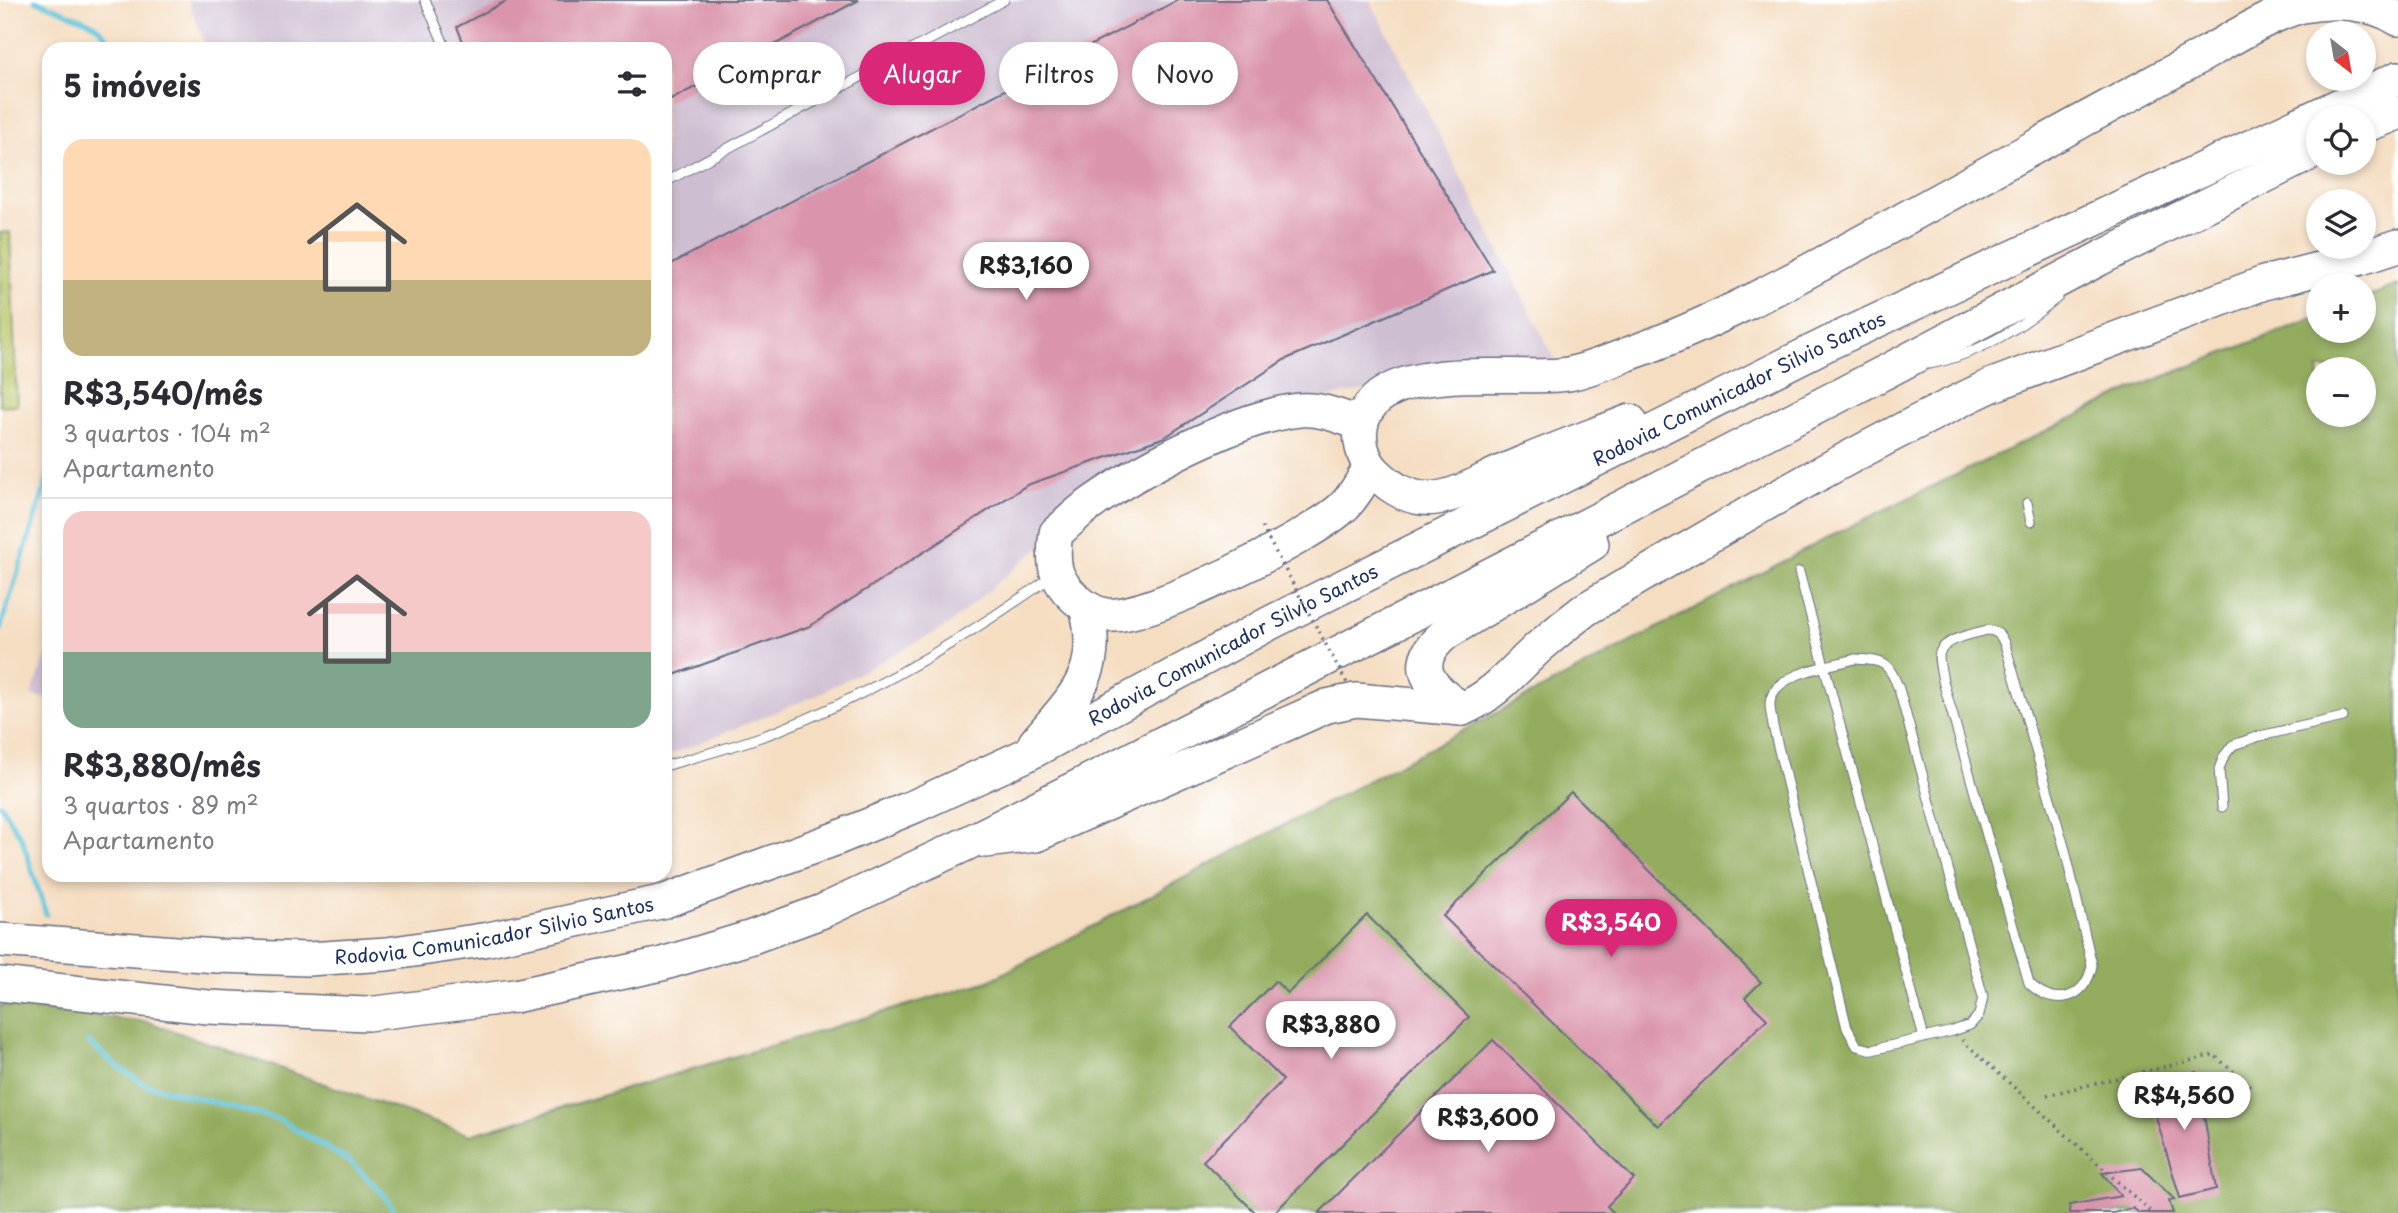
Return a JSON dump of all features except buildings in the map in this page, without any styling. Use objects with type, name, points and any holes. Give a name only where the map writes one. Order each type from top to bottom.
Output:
[{"type":"highway","points":[[1831,342],[1509,468],[1458,492],[1435,498],[1409,496],[1390,486],[1370,467],[1362,446],[1361,424],[1367,409],[1381,395],[1399,386],[1442,377],[1569,374],[1630,354],[1765,295],[2261,24],[2301,6],[2333,2],[2378,9],[2398,19]]},
{"type":"highway","name":"Rodovia Comunicador Silvio Santos","points":[[0,940],[217,956],[308,959],[387,954],[489,939],[665,901],[835,839],[1026,755],[1270,623],[1831,342],[2398,78]]},
{"type":"highway","points":[[2376,121],[2398,113]]},
{"type":"highway","points":[[0,984],[208,1007],[368,1014],[515,996],[662,964],[752,937],[823,911],[966,844],[1889,370],[2099,259],[2306,156]]},
{"type":"highway","points":[[966,844],[1037,835],[1327,706],[1356,701],[1462,709],[1486,697],[1586,608],[1756,509],[1951,405],[1990,386],[2264,283],[2398,246]]},
{"type":"highway","points":[[1361,424],[1329,412],[1300,410],[1259,419],[1208,439],[1138,474],[1084,508],[1056,533],[1053,551],[1057,573],[1067,588],[1086,607],[1107,615],[1135,611],[1216,581],[1324,522],[1343,507],[1370,467]]},
{"type":"highway","points":[[1462,709],[1440,695],[1428,679],[1425,668],[1428,653],[1434,644],[1610,532],[1695,469]]},
{"type":"highway","points":[[1026,755],[1083,680],[1093,644],[1086,607]]},
{"type":"lane","points":[[425,0],[443,42]]},
{"type":"lane","points":[[672,178],[1004,0]]},
{"type":"lane","points":[[2027,503],[2031,522]]},
{"type":"lane","points":[[1798,572],[1924,1038]]},
{"type":"lane","points":[[672,764],[776,731],[871,689],[1009,607],[1057,573]]},
{"type":"lane","points":[[1993,630],[2001,636],[2065,850],[2092,965],[2090,979],[2077,993],[2064,998],[2045,996],[2029,983],[1942,681],[1940,654],[1942,649],[1954,641],[1993,630]]},
{"type":"lane","points":[[1855,659],[1881,661],[1891,670],[1899,689],[1983,997],[1979,1015],[1970,1025],[1872,1049],[1857,1046],[1850,1037],[1770,706],[1771,697],[1778,687],[1795,675],[1824,668],[1855,659]]},
{"type":"lane","points":[[2222,807],[2219,769],[2224,756],[2233,745],[2343,717]]},
{"type":"path","points":[[1262,527],[1348,685]]},
{"type":"path","points":[[1963,1041],[2152,1213]]},
{"type":"path","points":[[2047,1095],[2214,1055],[2252,1088]]},
{"type":"shaded area","points":[[188,0],[1370,0],[1555,360],[1439,375],[1258,412],[1058,531],[947,626],[817,695],[672,754],[672,42],[204,42]]},
{"type":"shaded area","points":[[42,667],[42,697],[31,695]]},
{"type":"green space","points":[[10,232],[17,405],[0,406],[0,233]]},
{"type":"green space","points":[[2398,285],[2398,1213],[0,1213],[0,1005],[148,1022],[470,1135],[989,981],[1841,531],[2130,390],[2306,321],[2306,343],[2376,343],[2376,293]]},
{"type":"waterway","points":[[35,0],[94,24],[112,42]]},
{"type":"waterway","points":[[0,629],[42,496]]},
{"type":"waterway","points":[[0,804],[22,839],[46,914]]},
{"type":"waterway","points":[[88,1042],[144,1084],[280,1120],[350,1162],[382,1192],[396,1213]]}]
